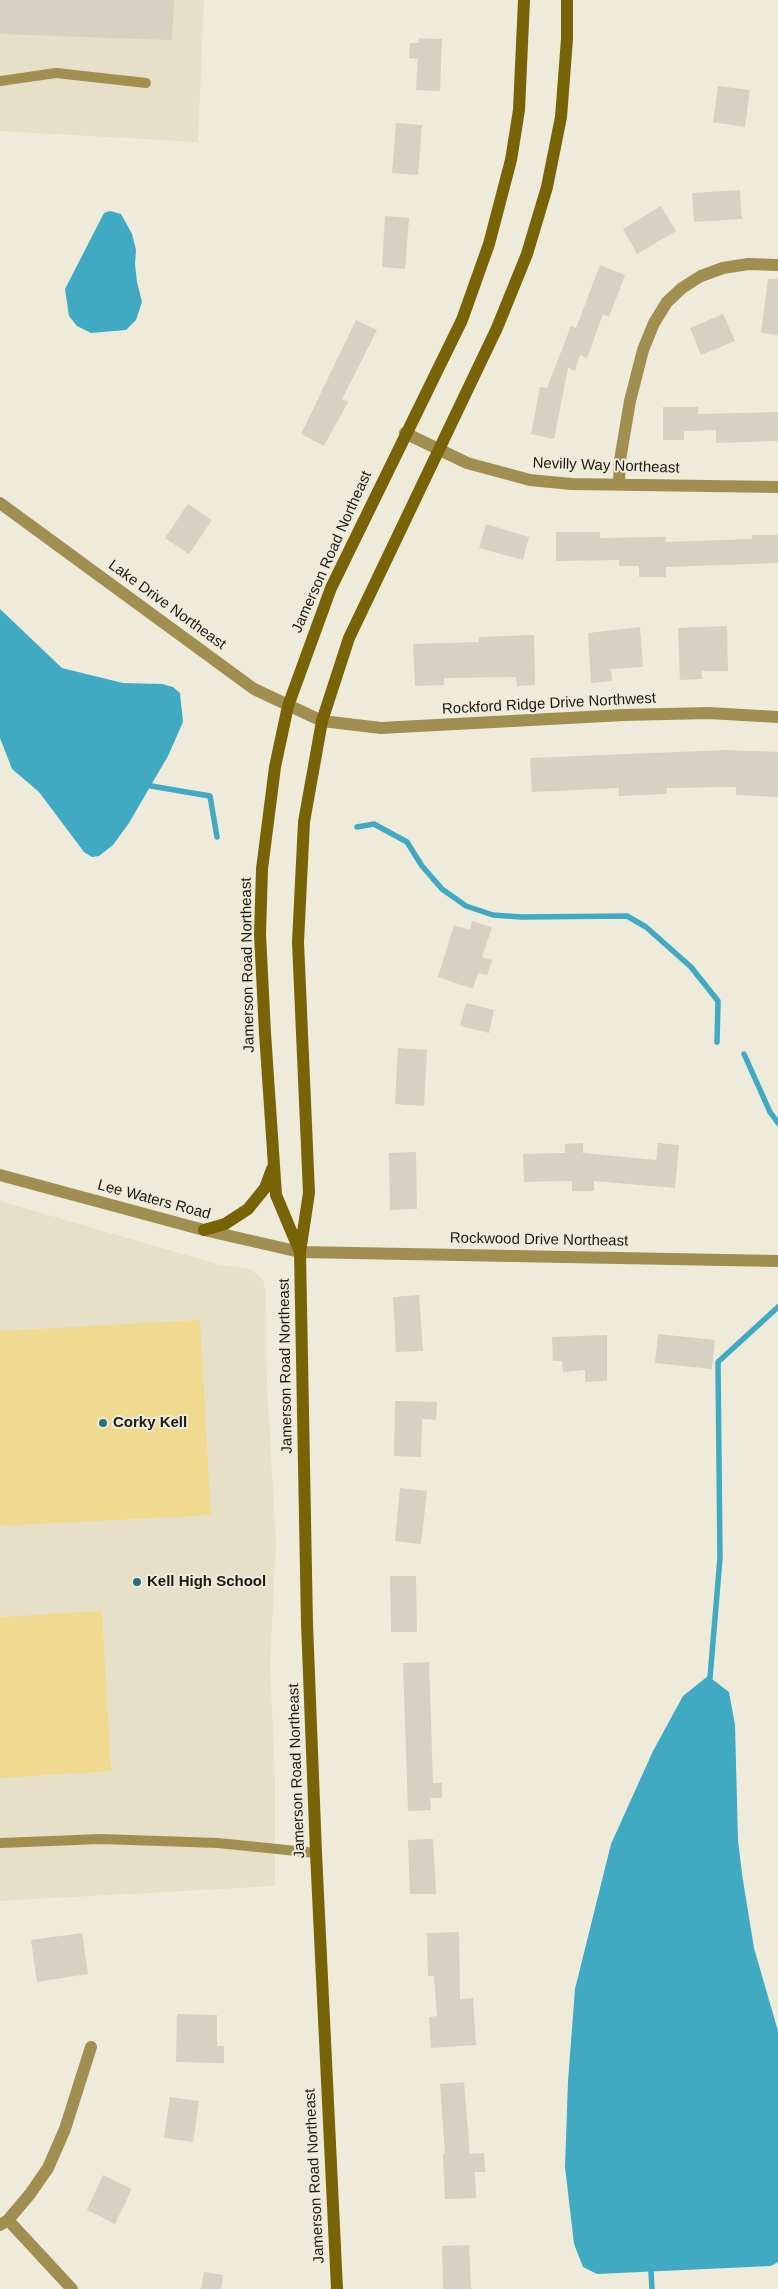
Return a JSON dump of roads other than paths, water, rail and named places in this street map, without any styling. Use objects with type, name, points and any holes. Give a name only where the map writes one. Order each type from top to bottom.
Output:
[{"type":"street","name":"Jamerson Road Northeast","points":[[300,1252],[276,1195],[260,934],[262,869],[268,807],[288,706],[330,588],[462,320],[500,209],[519,110],[524,0]]},
{"type":"street","name":"Jamerson Road Northeast","points":[[337,2289],[316,1853],[308,1634],[300,1252],[309,1193],[301,1046],[298,916],[304,822],[322,721],[337,669],[363,606],[439,450],[514,289],[540,213],[553,162],[561,117],[567,39],[567,0]]},
{"type":"street","points":[[619,484],[620,460],[630,402],[643,350],[654,323],[667,302],[682,288],[701,276],[723,268],[748,264],[778,265]]},
{"type":"street","name":"Nevilly Way Northeast","points":[[406,433],[439,450],[482,468],[530,480],[778,487]]},
{"type":"street","name":"Lake Drive Northeast","points":[[0,503],[246,684],[322,721]]},
{"type":"street","name":"Rockford Ridge Drive Northwest","points":[[322,721],[382,728],[624,715],[708,713],[778,717]]},
{"type":"street","points":[[204,1230],[225,1224],[238,1217],[257,1200],[271,1177],[274,1162]]},
{"type":"street","name":"Lee Waters Road","points":[[0,1175],[204,1230],[300,1252]]},
{"type":"street","name":"Rockwood Drive Northeast","points":[[300,1252],[778,1261]]},
{"type":"street","points":[[72,2289],[4,2222],[48,2168],[65,2129],[92,2047]]},
{"type":"lane","points":[[0,81],[56,73],[146,83]]},
{"type":"lane","points":[[0,1844],[101,1839],[218,1843],[316,1853]]},
{"type":"water","points":[[110,211],[121,214],[132,234],[136,250],[137,282],[142,302],[136,320],[126,330],[91,333],[77,326],[69,316],[65,289],[104,213]]},
{"type":"water","points":[[0,609],[62,668],[123,683],[162,684],[173,687],[180,693],[183,722],[168,756],[129,823],[113,845],[99,856],[92,857],[84,852],[39,792],[12,769],[0,738]]},
{"type":"water","points":[[708,1676],[729,1692],[735,1725],[738,1840],[742,1874],[754,1948],[778,2031],[778,2262],[771,2266],[597,2274],[583,2267],[574,2244],[565,2167],[568,2081],[575,1989],[611,1844],[653,1751],[683,1696]]},
{"type":"waterway","points":[[151,786],[210,796],[217,837]]},
{"type":"waterway","points":[[357,827],[374,824],[407,842],[422,866],[442,889],[466,906],[493,915],[521,917],[627,916],[646,927],[691,967],[718,1001],[717,1042]]},
{"type":"waterway","points":[[744,1054],[770,1112],[778,1123]]},
{"type":"waterway","points":[[710,1678],[720,1558],[718,1362],[778,1307]]},
{"type":"waterway","points":[[651,2271],[652,2289]]},
{"type":"place","name":"Corky Kell","points":[[103,1423]]},
{"type":"place","name":"Kell High School","points":[[137,1582]]}]
